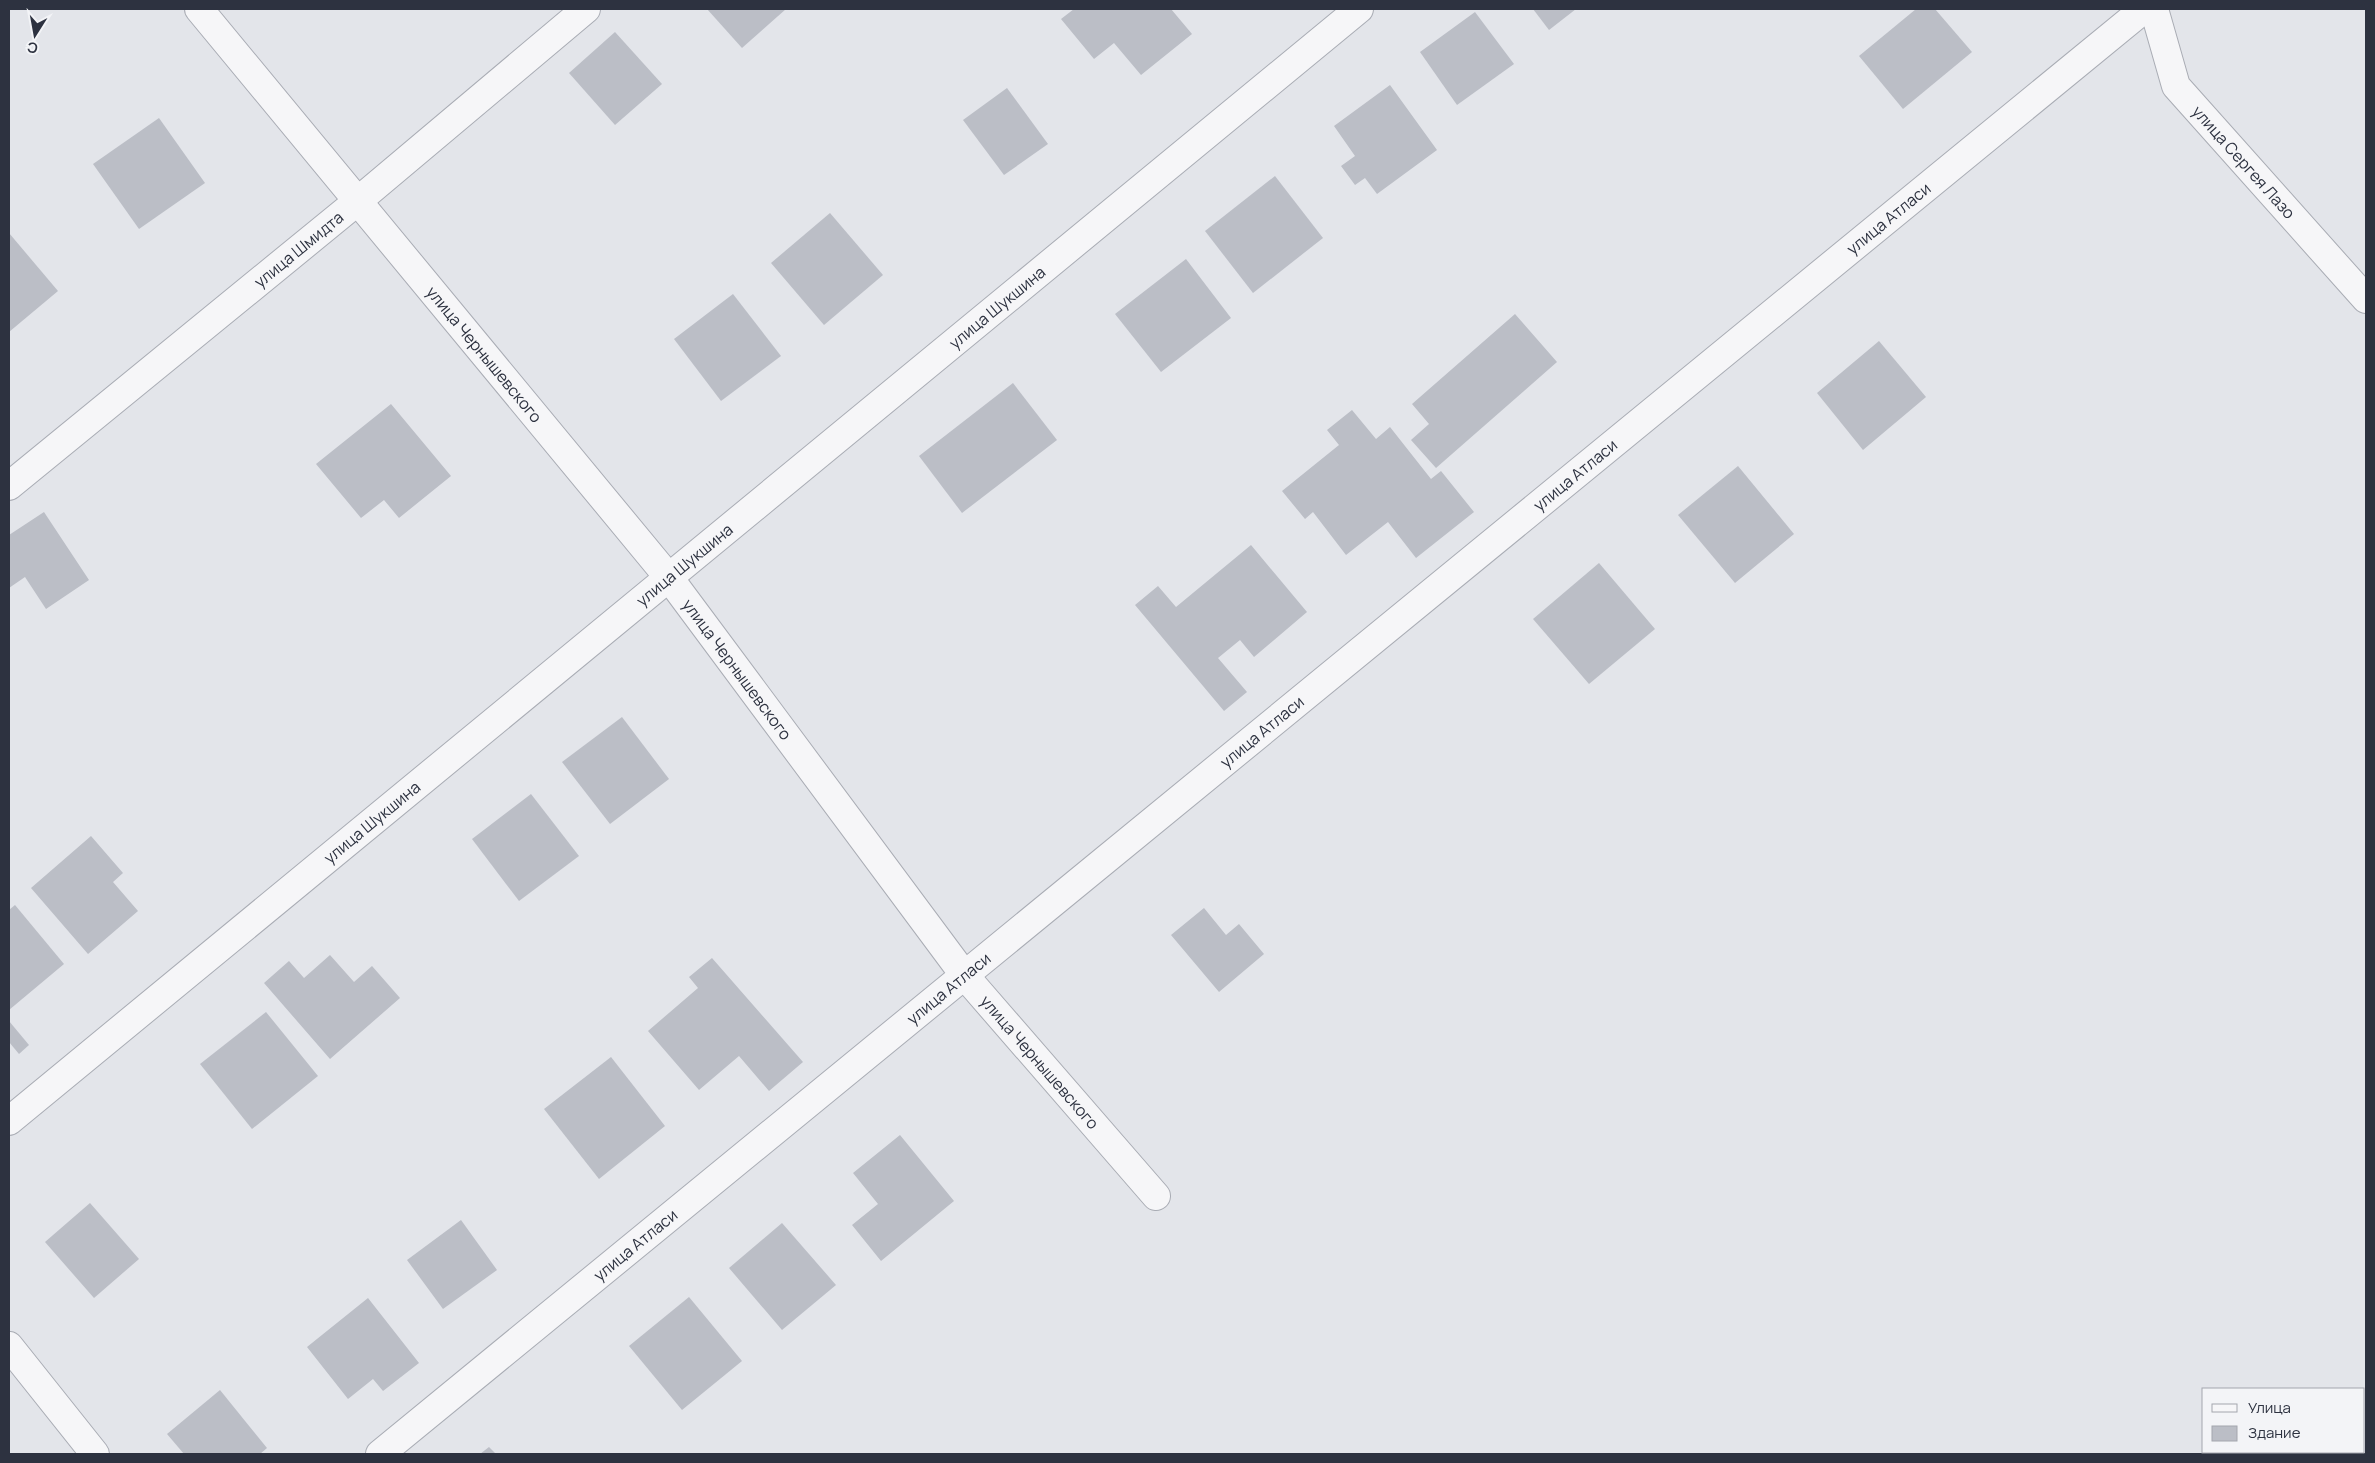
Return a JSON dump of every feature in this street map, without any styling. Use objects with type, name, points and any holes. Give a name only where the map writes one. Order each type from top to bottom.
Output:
[{"type":"street","name":"улица Чернышевского","points":[[199,9],[670,578],[965,976],[1156,1196]]},
{"type":"street","name":"улица Шмидта","points":[[9,486],[359,200],[586,9]]},
{"type":"street","name":"улица Шукшина","points":[[9,1121],[1359,9]]},
{"type":"street","name":"улица Атласи","points":[[380,1454],[2144,9]]},
{"type":"street","name":"улица Сергея Лазо","points":[[2154,9],[2176,86],[2366,300]]},
{"type":"street","points":[[9,1346],[95,1454]]},
{"type":"building","points":[[707,9],[786,9],[742,48]]},
{"type":"building","points":[[1074,9],[1171,9],[1192,34],[1141,75],[1114,43],[1094,59],[1061,19]]},
{"type":"building","points":[[1533,9],[1576,9],[1549,30]]},
{"type":"building","points":[[1916,9],[1935,9],[1972,52],[1903,109],[1859,56]]},
{"type":"building","points":[[1475,12],[1514,64],[1457,105],[1420,52]]},
{"type":"building","points":[[615,32],[662,84],[615,125],[569,73]]},
{"type":"building","points":[[1390,85],[1437,150],[1377,194],[1365,178],[1355,185],[1341,166],[1355,156],[1334,126]]},
{"type":"building","points":[[1007,88],[1048,144],[1004,175],[963,120]]},
{"type":"building","points":[[159,118],[205,183],[139,229],[93,164]]},
{"type":"building","points":[[1275,176],[1323,238],[1253,293],[1205,231]]},
{"type":"building","points":[[830,213],[883,275],[824,325],[771,263]]},
{"type":"building","points":[[9,233],[58,291],[9,332]]},
{"type":"building","points":[[1186,259],[1231,318],[1161,372],[1115,314]]},
{"type":"building","points":[[733,294],[781,356],[721,401],[674,339]]},
{"type":"building","points":[[1515,314],[1557,362],[1436,468],[1411,440],[1429,424],[1412,404]]},
{"type":"building","points":[[1879,341],[1926,397],[1863,450],[1817,393]]},
{"type":"building","points":[[1013,383],[1057,440],[962,513],[919,456]]},
{"type":"building","points":[[391,404],[451,476],[399,518],[384,500],[361,518],[316,464]]},
{"type":"building","points":[[1352,410],[1376,439],[1390,427],[1431,479],[1441,471],[1474,512],[1416,558],[1388,522],[1346,555],[1313,512],[1305,519],[1282,491],[1339,445],[1327,430]]},
{"type":"building","points":[[1738,466],[1794,534],[1735,583],[1678,515]]},
{"type":"building","points":[[44,512],[89,580],[46,609],[25,577],[9,588],[9,535]]},
{"type":"building","points":[[1251,545],[1307,612],[1254,657],[1240,640],[1218,658],[1247,692],[1224,711],[1135,605],[1158,586],[1176,607]]},
{"type":"building","points":[[1599,563],[1655,629],[1589,684],[1533,619]]},
{"type":"building","points":[[622,717],[669,779],[610,824],[562,762]]},
{"type":"building","points":[[531,794],[579,856],[519,901],[472,839]]},
{"type":"building","points":[[91,836],[123,873],[113,882],[138,911],[88,954],[31,888]]},
{"type":"building","points":[[15,905],[64,964],[9,1010],[9,910]]},
{"type":"building","points":[[1204,908],[1226,935],[1239,924],[1264,954],[1219,992],[1171,935]]},
{"type":"building","points":[[330,955],[354,982],[372,966],[400,998],[330,1059],[264,983],[289,961],[304,978]]},
{"type":"building","points":[[712,958],[803,1062],[769,1091],[739,1056],[699,1090],[648,1031],[698,988],[689,977]]},
{"type":"building","points":[[266,1012],[318,1076],[252,1129],[200,1064]]},
{"type":"building","points":[[9,1021],[29,1045],[19,1054],[9,1042]]},
{"type":"building","points":[[611,1057],[665,1126],[599,1179],[544,1109]]},
{"type":"building","points":[[900,1135],[954,1201],[881,1261],[852,1225],[878,1204],[853,1173]]},
{"type":"building","points":[[90,1203],[139,1259],[94,1298],[45,1242]]},
{"type":"building","points":[[461,1220],[497,1270],[443,1309],[407,1260]]},
{"type":"building","points":[[782,1223],[836,1285],[782,1330],[729,1268]]},
{"type":"building","points":[[689,1297],[742,1361],[682,1410],[629,1346]]},
{"type":"building","points":[[368,1298],[419,1363],[383,1391],[373,1379],[348,1399],[307,1347]]},
{"type":"building","points":[[220,1390],[267,1448],[260,1454],[184,1454],[167,1434]]},
{"type":"building","points":[[489,1447],[496,1454],[480,1454]]}]
